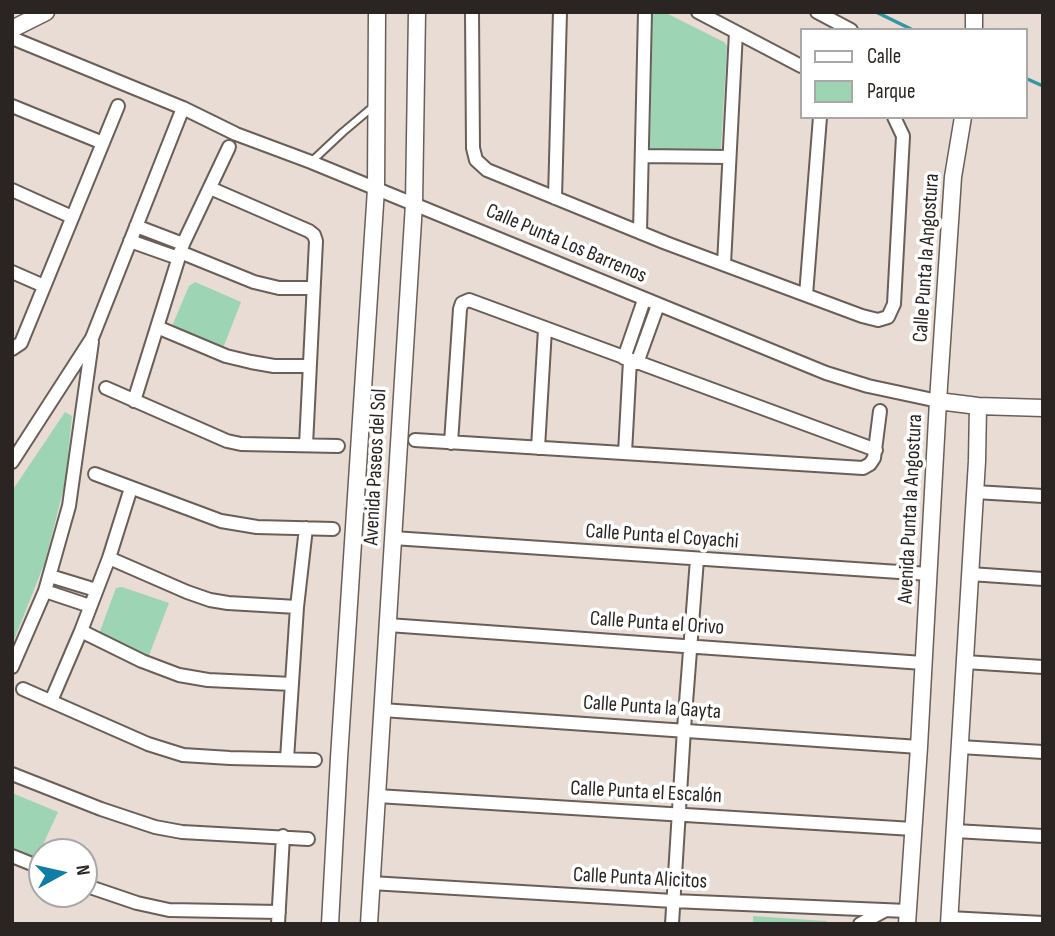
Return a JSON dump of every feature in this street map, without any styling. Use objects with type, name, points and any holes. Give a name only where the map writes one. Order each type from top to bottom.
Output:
[{"type":"street","points":[[12,29],[46,12]]},
{"type":"street","name":"Avenida Paseos del Sol","points":[[330,924],[376,189],[377,12]]},
{"type":"street","name":"Avenida Paseos del Sol","points":[[369,924],[414,204],[417,12]]},
{"type":"street","points":[[472,12],[473,148],[476,160],[487,170],[640,232],[878,320],[888,317],[894,303],[903,136],[895,119]]},
{"type":"street","points":[[555,198],[560,12]]},
{"type":"street","points":[[640,232],[645,12]]},
{"type":"street","points":[[698,12],[800,65]]},
{"type":"street","points":[[817,12],[846,28]]},
{"type":"street","points":[[724,264],[736,32]]},
{"type":"street","name":"Calle Punta Los Barrenos","points":[[12,38],[183,108],[236,134],[311,162],[826,373],[868,386],[938,401]]},
{"type":"street","points":[[12,106],[103,143]]},
{"type":"street","points":[[12,349],[21,343],[118,106]]},
{"type":"street","points":[[12,462],[92,338],[183,108]]},
{"type":"street","points":[[806,295],[820,119]]},
{"type":"street","name":"Calle Punta la Angostura","points":[[938,401],[953,177],[962,119]]},
{"type":"street","points":[[134,401],[181,252],[229,147]]},
{"type":"street","points":[[642,156],[729,158]]},
{"type":"street","points":[[210,188],[314,235],[316,242],[306,445]]},
{"type":"street","points":[[12,190],[72,217]]},
{"type":"street","points":[[136,226],[181,252],[254,282],[279,288],[313,288]]},
{"type":"street","points":[[131,241],[181,252]]},
{"type":"street","points":[[12,272],[44,286]]},
{"type":"street","points":[[451,443],[460,309],[462,303],[469,300],[876,450]]},
{"type":"street","points":[[625,453],[630,360],[644,300]]},
{"type":"street","points":[[630,360],[658,304]]},
{"type":"street","points":[[157,327],[226,356],[274,366],[309,366]]},
{"type":"street","points":[[538,448],[545,329]]},
{"type":"street","points":[[12,667],[45,591],[69,506],[92,338]]},
{"type":"street","points":[[106,388],[228,441],[241,444],[338,446]]},
{"type":"street","name":"Avenida Punta la Angostura","points":[[907,918],[938,401],[978,406]]},
{"type":"street","points":[[1043,408],[978,406],[949,921],[1043,923]]},
{"type":"street","points":[[415,440],[863,468],[874,458],[880,411]]},
{"type":"street","points":[[95,474],[221,521],[257,527],[333,529]]},
{"type":"street","points":[[51,701],[109,558],[131,488]]},
{"type":"street","points":[[975,492],[1043,496]]},
{"type":"street","points":[[287,759],[306,528]]},
{"type":"street","name":"Calle Punta el Coyachi","points":[[393,538],[929,574]]},
{"type":"street","points":[[109,558],[210,600],[298,607]]},
{"type":"street","points":[[672,924],[697,559]]},
{"type":"street","points":[[970,574],[1043,579]]},
{"type":"street","points":[[50,576],[96,590]]},
{"type":"street","points":[[45,591],[90,606]]},
{"type":"street","name":"Calle Punta el Orivo","points":[[388,625],[923,663]]},
{"type":"street","points":[[81,631],[142,661],[179,675],[208,680],[292,684]]},
{"type":"street","points":[[965,662],[1043,667]]},
{"type":"street","points":[[23,689],[148,744],[183,755],[315,760]]},
{"type":"street","name":"Calle Punta la Gayta","points":[[382,710],[919,747]]},
{"type":"street","points":[[960,747],[1043,752]]},
{"type":"street","points":[[12,774],[155,827],[182,832],[308,839]]},
{"type":"street","name":"Calle Punta el Escalón","points":[[377,796],[913,830]]},
{"type":"street","points":[[955,831],[1043,836]]},
{"type":"street","points":[[98,889],[137,903],[169,910],[279,918],[283,836]]},
{"type":"street","name":"Calle Punta Alicitos","points":[[371,883],[884,911],[907,918]]},
{"type":"street","points":[[860,924],[884,911]]},
{"type":"lane","points":[[311,162],[377,104]]},
{"type":"green space","points":[[654,12],[664,12],[727,46],[721,149],[716,153],[655,153],[650,148]]},
{"type":"green space","points":[[195,282],[241,302],[222,351],[175,332],[172,326],[189,286]]},
{"type":"green space","points":[[65,412],[72,416],[65,483],[45,562],[12,645],[12,491]]},
{"type":"green space","points":[[122,587],[169,603],[148,658],[102,637],[100,631],[116,588]]},
{"type":"green space","points":[[12,793],[58,812],[46,838],[28,838],[28,859],[12,852]]},
{"type":"green space","points":[[753,916],[826,921],[829,924],[753,924]]},
{"type":"waterway","points":[[876,12],[909,28]]},
{"type":"waterway","points":[[1027,79],[1043,86]]}]
